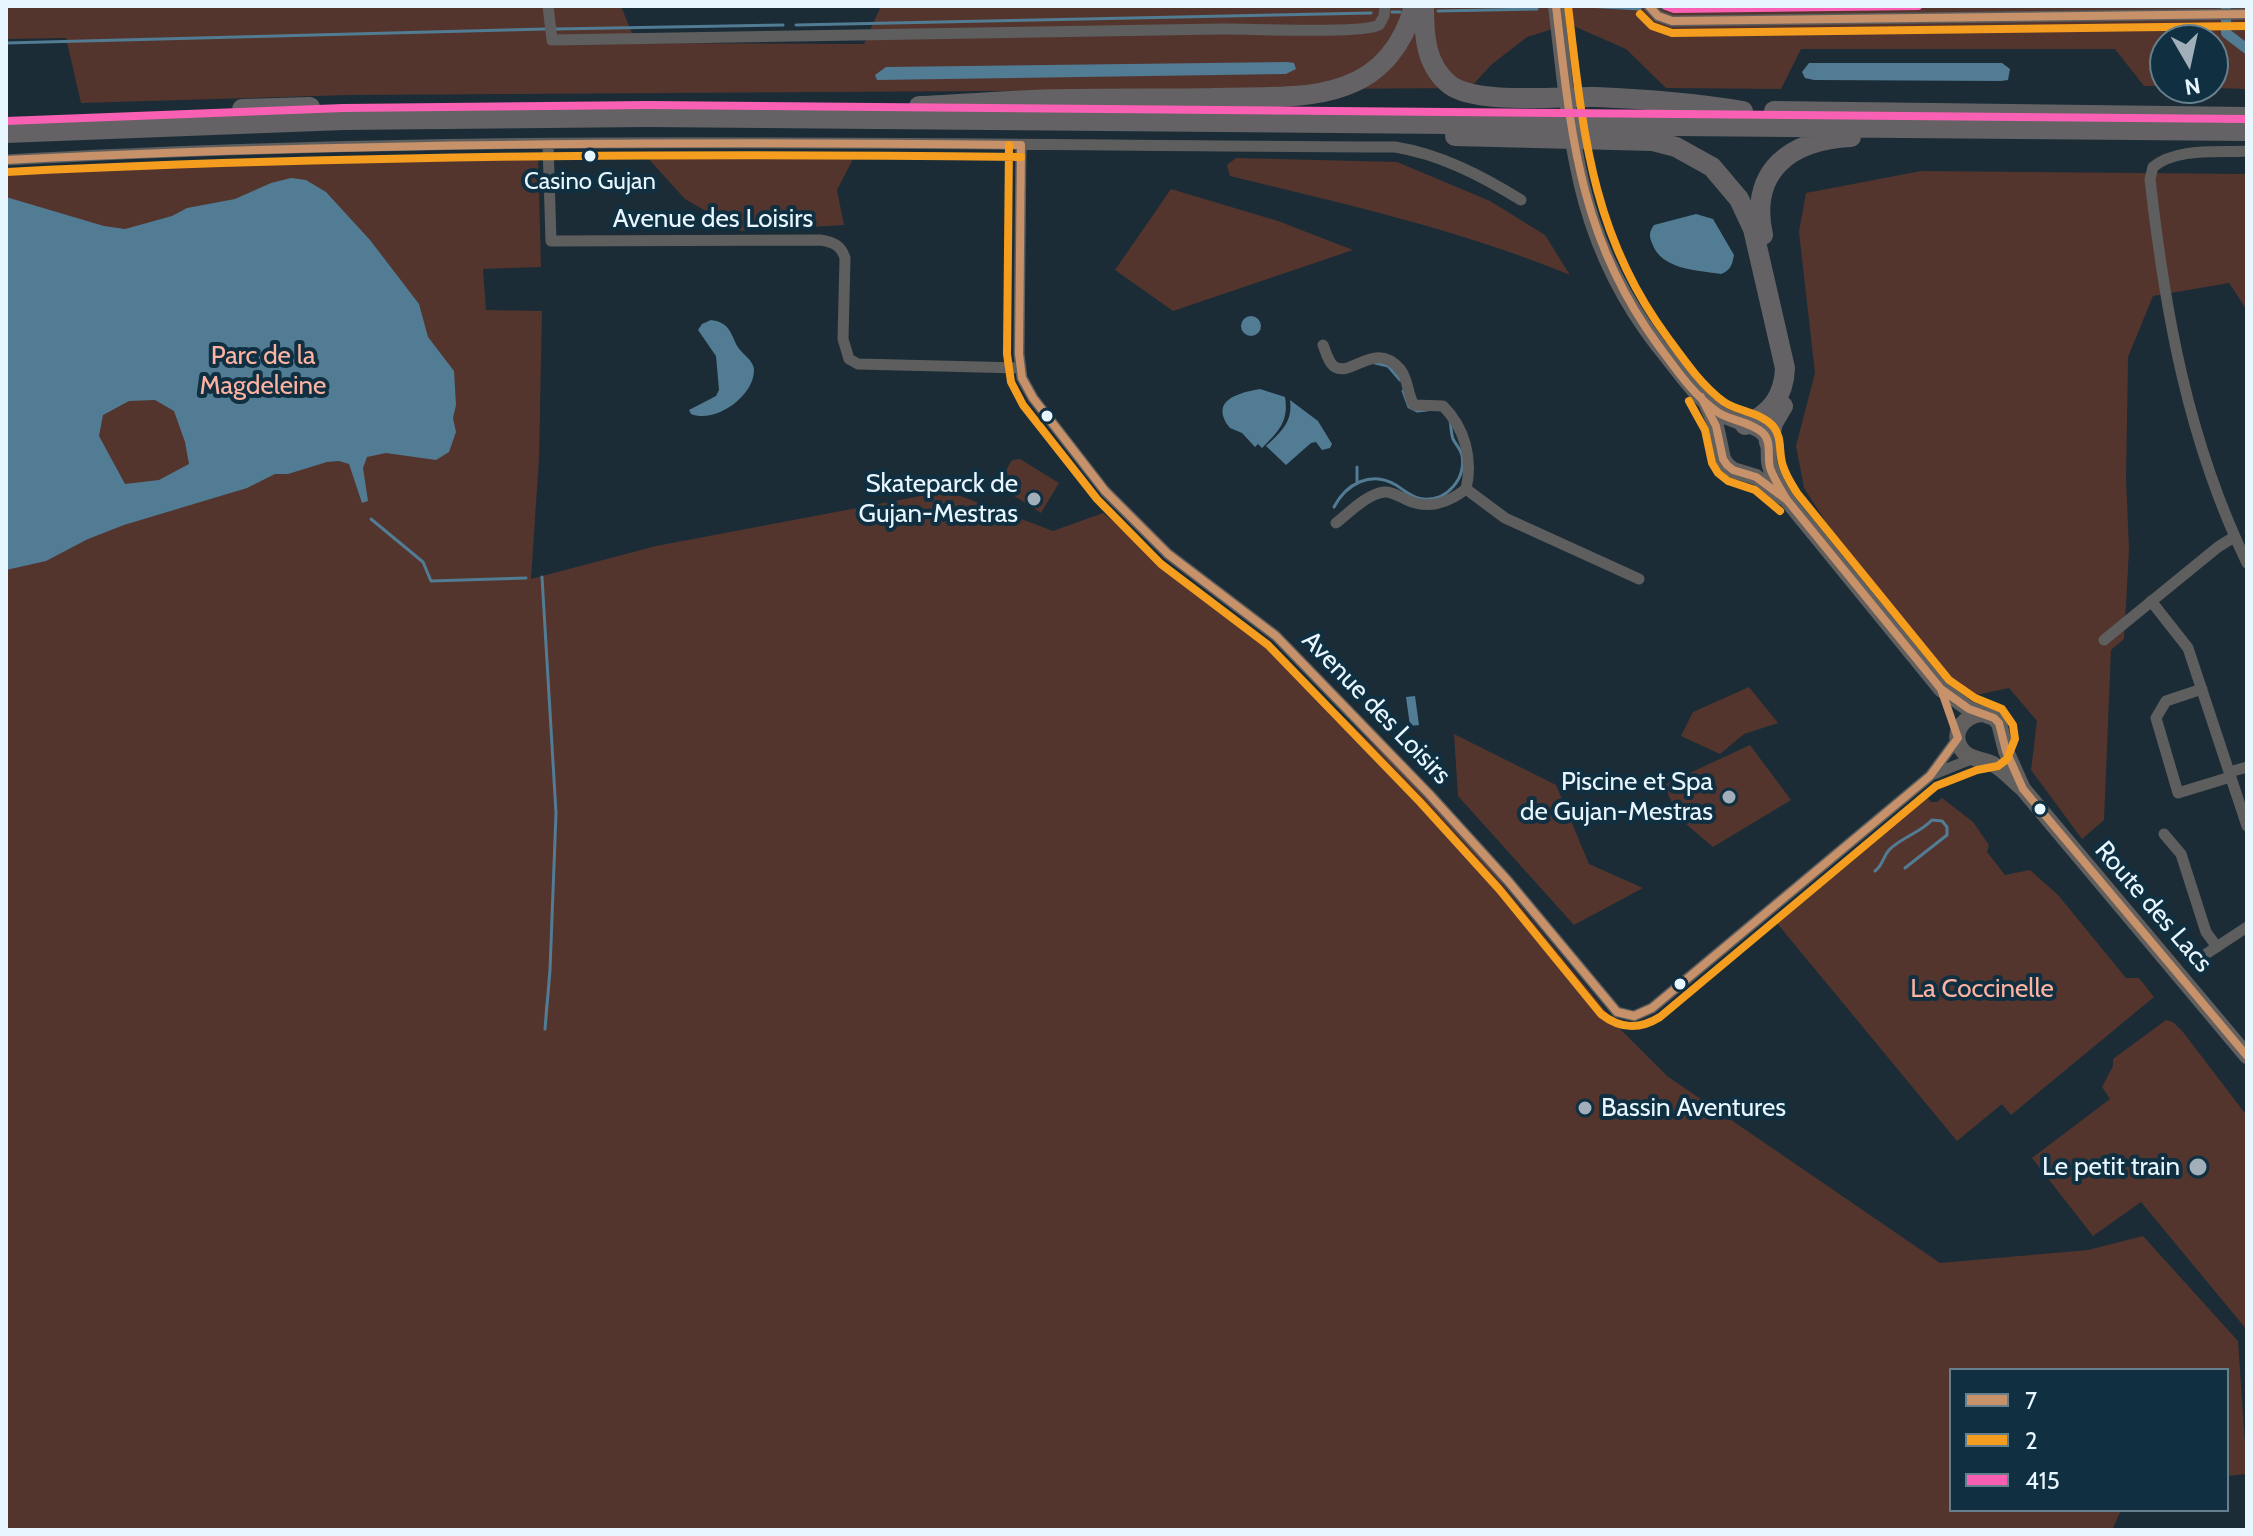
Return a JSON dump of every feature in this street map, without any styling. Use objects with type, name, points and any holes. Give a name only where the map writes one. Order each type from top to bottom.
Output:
[{"type":"highway","points":[[919,106],[1070,99],[1248,97],[1327,91],[1353,83],[1376,70],[1404,34],[1414,6]]},
{"type":"highway","points":[[1424,6],[1426,43],[1433,66],[1449,84],[1468,93],[1490,97],[1597,97],[1692,103],[1739,118]]},
{"type":"highway","points":[[6,119],[279,108],[919,106],[1394,110],[2077,130],[2247,131]]},
{"type":"highway","points":[[6,133],[205,124],[480,118],[1171,121],[2247,117]]},
{"type":"highway","points":[[1171,121],[1283,130],[1633,139],[1676,147],[1693,155],[1726,180],[1748,217],[1760,253],[1784,356],[1785,381],[1778,399],[1762,417],[1745,425]]},
{"type":"highway","points":[[1769,449],[1773,423],[1790,391],[1794,367],[1761,217],[1765,184],[1783,158],[1814,141],[1845,137],[2077,130]]},
{"type":"main road","name":"Route des Lacs","points":[[1556,6],[1576,158],[1589,217],[1612,275],[1657,343],[1712,415],[1727,465],[1740,473],[1748,473],[1787,500]]},
{"type":"main road","name":"Route des Lacs","points":[[1701,397],[1733,421],[1760,430],[1769,449],[1771,470],[1787,500],[1941,689],[1969,709],[1994,718],[1999,723],[2023,789]]},
{"type":"main road","points":[[1722,444],[1730,431],[1745,425]]},
{"type":"main road","points":[[1748,473],[1761,468],[1769,449]]},
{"type":"main road","name":"Route des Lacs","points":[[1941,689],[1965,753],[2001,769],[2023,789],[2247,1056]]},
{"type":"main road","points":[[1958,735],[1968,717],[1981,714]]},
{"type":"main road","points":[[1977,758],[1997,752],[2003,738]]},
{"type":"street","points":[[548,6],[552,40],[1041,31],[1367,30],[1382,21],[1385,6]]},
{"type":"street","points":[[1649,6],[1658,16],[1672,21],[2247,14]]},
{"type":"street","points":[[6,160],[223,150],[741,142],[1395,147],[1433,156],[1478,175],[1521,200]]},
{"type":"street","name":"Avenue des Loisirs","points":[[548,144],[551,241],[833,242],[842,249],[845,258],[843,339],[849,359],[858,364],[1020,368],[1024,383],[1039,408],[1105,491],[1168,554],[1276,636],[1429,794],[1508,881],[1617,1012],[1634,1016],[1652,1008],[1930,776],[1958,735]]},
{"type":"street","points":[[1020,368],[1021,145]]},
{"type":"street","points":[[2247,151],[2164,159],[2153,167],[2150,179],[2168,318],[2181,379],[2222,510],[2247,563]]},
{"type":"street","points":[[1323,345],[1332,365],[1337,368],[1345,369],[1372,357],[1392,362],[1407,379],[1414,405],[1443,406],[1455,418],[1470,462],[1466,489],[1452,500],[1421,505],[1384,492],[1374,495],[1336,523]]},
{"type":"street","points":[[1466,489],[1505,518],[1639,579]]},
{"type":"street","points":[[2104,640],[2234,537]]},
{"type":"street","points":[[2151,601],[2185,644],[2247,826]]},
{"type":"street","points":[[2202,689],[2166,701],[2156,718],[2178,793],[2247,767]]},
{"type":"street","name":"Avenue des Loisirs","points":[[1930,776],[1977,758]]},
{"type":"street","points":[[2164,834],[2181,854],[2212,951],[2247,927]]},
{"type":"green space","points":[[6,6],[621,6],[636,43],[864,44],[881,6],[2247,6],[2247,89],[2229,88],[2229,24],[2149,24],[2149,86],[2144,86],[2115,49],[1801,49],[1781,89],[1666,88],[1626,49],[1569,24],[1527,37],[1491,65],[1470,88],[350,95],[81,103],[66,38],[6,39]]},
{"type":"green space","name":"Parc de la Magdeleine","points":[[538,154],[541,267],[483,269],[486,310],[542,311],[539,458],[531,579],[656,546],[947,491],[1053,531],[1103,513],[1263,641],[1444,812],[1622,1031],[1667,1076],[1940,1263],[2088,1250],[2143,1236],[2238,1341],[2247,1474],[2229,1476],[2229,1368],[1949,1368],[1949,1512],[2120,1512],[2112,1530],[6,1530],[6,170],[332,156]]},
{"type":"green space","points":[[646,156],[853,159],[837,190],[844,225],[741,231],[685,199]]},
{"type":"green space","points":[[1236,158],[1397,162],[1490,201],[1545,235],[1570,275],[1445,231],[1230,176],[1227,165]]},
{"type":"green space","points":[[1921,171],[2247,174],[2247,310],[2229,283],[2153,296],[2128,357],[2126,479],[2129,550],[2124,639],[2111,650],[2104,820],[2082,839],[2031,770],[2037,721],[2009,688],[1966,697],[1826,522],[1804,488],[1796,446],[1815,373],[1799,232],[1806,193]]},
{"type":"green space","points":[[1171,189],[1278,221],[1353,250],[1173,311],[1115,270]]},
{"type":"green space","name":"Skateparck de Gujan-Mestras","points":[[1020,459],[1059,483],[1041,513],[997,485],[1012,460]]},
{"type":"green space","points":[[1749,687],[1778,723],[1744,734],[1720,754],[1681,736],[1693,712]]},
{"type":"green space","points":[[1454,734],[1556,785],[1589,864],[1643,888],[1574,925],[1458,796]]},
{"type":"green space","name":"Piscine et Spa de Gujan-Mestras","points":[[1750,745],[1791,800],[1713,847],[1679,818],[1664,785]]},
{"type":"green space","name":"La Coccinelle","points":[[1927,797],[1931,802],[1942,798],[1973,822],[1989,845],[1987,852],[2005,875],[2030,870],[2058,895],[2126,978],[2139,978],[2154,997],[2011,1115],[2002,1104],[1957,1141],[1776,922]]},
{"type":"green space","points":[[2166,1020],[2173,1022],[2183,1032],[2247,1116],[2247,1330],[2141,1202],[2093,1236],[2032,1158],[2110,1099],[2102,1087],[2113,1066],[2113,1059]]},
{"type":"water","points":[[1294,63],[1296,69],[1286,74],[877,80],[875,75],[886,67]]},
{"type":"water","points":[[1809,63],[2002,63],[2010,69],[2008,80],[2001,81],[1814,80],[1805,78],[1802,72]]},
{"type":"water","points":[[291,178],[306,180],[326,192],[370,240],[419,304],[428,337],[454,371],[456,405],[453,418],[456,432],[449,452],[436,460],[386,453],[367,457],[363,468],[368,501],[362,503],[349,464],[327,462],[288,474],[275,474],[247,488],[124,525],[46,561],[6,570],[6,197],[104,226],[125,229],[172,216],[187,208],[235,199]],"holes":[[[155,400],[174,411],[189,464],[159,480],[125,484],[99,436],[103,415],[129,401]]]},
{"type":"water","points":[[1696,214],[1713,219],[1734,255],[1730,267],[1721,274],[1671,264],[1663,259],[1652,243],[1650,234],[1654,225]]},
{"type":"water","points":[[1251,316],[1258,319],[1261,326],[1258,333],[1251,336],[1244,333],[1241,326],[1244,319]]},
{"type":"water","points":[[711,320],[721,323],[732,335],[751,362],[753,379],[741,398],[732,405],[711,415],[701,416],[691,414],[689,410],[716,396],[719,390],[716,356],[698,330]]},
{"type":"water","points":[[1260,389],[1285,397],[1286,405],[1281,425],[1262,448],[1258,444],[1255,447],[1242,433],[1230,428],[1223,411],[1228,400]]},
{"type":"water","points":[[1290,400],[1318,421],[1332,444],[1330,448],[1322,450],[1316,442],[1311,443],[1286,465],[1266,446],[1288,421]]},
{"type":"water","points":[[1415,696],[1419,725],[1410,726],[1406,697]]},
{"type":"waterway","points":[[1585,6],[1640,9]]},
{"type":"waterway","points":[[1663,8],[1846,6]]},
{"type":"waterway","points":[[2226,6],[2226,33],[2247,49]]},
{"type":"waterway","points":[[1438,11],[1537,9]]},
{"type":"waterway","points":[[1392,12],[1400,12]]},
{"type":"waterway","points":[[796,25],[1371,13]]},
{"type":"waterway","points":[[555,29],[783,25]]},
{"type":"waterway","points":[[6,43],[545,29]]},
{"type":"waterway","points":[[1375,363],[1388,366],[1400,380]]},
{"type":"waterway","points":[[1403,391],[1409,407],[1417,411],[1427,410]]},
{"type":"waterway","points":[[1334,507],[1352,486],[1369,479],[1387,481],[1423,499],[1432,499],[1447,492],[1458,480],[1462,464],[1461,453],[1452,437],[1450,420]]},
{"type":"waterway","points":[[1357,467],[1357,482]]},
{"type":"waterway","points":[[371,519],[423,562],[431,581],[526,578]]},
{"type":"waterway","points":[[542,577],[556,813],[545,1029],[547,1003]]},
{"type":"waterway","points":[[1875,871],[1894,846],[1932,820],[1942,821],[1947,827],[1947,835],[1905,868]]},
{"type":"transit line","name":"7","points":[[1556,6],[1574,141],[1595,224],[1611,265],[1658,345],[1701,398],[1719,413],[1763,433],[1768,445],[1770,468],[1787,500],[1941,689],[1969,709],[1994,718],[1999,723],[2006,751],[2023,789],[2247,1056]]},
{"type":"transit line","name":"2","points":[[1009,145],[1007,354],[1011,382],[1023,405],[1097,499],[1161,564],[1268,645],[1420,802],[1499,889],[1601,1014],[1615,1023],[1637,1026],[1660,1017],[1936,786],[1977,770],[1998,766],[2007,759],[2015,739],[2013,725],[2002,709],[1975,698],[1949,680],[1797,493],[1784,470],[1778,435],[1773,426],[1724,402],[1708,388],[1680,355],[1642,299],[1606,220],[1595,180],[1579,96],[1568,6]]},
{"type":"transit line","name":"7","points":[[1649,6],[1658,16],[1672,21],[2247,14]]},
{"type":"transit line","name":"415","points":[[1666,6],[1674,9],[1918,6]]},
{"type":"transit line","name":"2","points":[[1640,14],[1652,26],[1672,33],[2247,26]]},
{"type":"transit line","name":"415","points":[[6,121],[343,108],[648,105],[2247,119]]},
{"type":"transit line","name":"7","points":[[6,160],[260,150],[513,145],[1021,145]]},
{"type":"transit line","name":"7","points":[[1021,145],[1019,354],[1022,378],[1033,398],[1105,491],[1168,554],[1276,636],[1429,794],[1508,881],[1617,1012],[1634,1016],[1652,1008],[1930,776],[1958,738],[1941,689]]},
{"type":"transit line","name":"2","points":[[7,172],[260,162],[514,157],[1021,157]]},
{"type":"transit line","name":"7","points":[[1701,397],[1716,426],[1727,465],[1756,477],[1787,500]]},
{"type":"transit line","name":"2","points":[[1689,401],[1705,430],[1712,463],[1718,473],[1728,481],[1755,490],[1780,511]]},
{"type":"place","name":"Casino Gujan","points":[[590,156]]},
{"type":"place","name":"Skateparck de Gujan-Mestras","points":[[1034,499]]},
{"type":"place","name":"Piscine et Spa de Gujan-Mestras","points":[[1729,797]]},
{"type":"place","name":"Bassin Aventures","points":[[1585,1108]]},
{"type":"place","name":"Le petit train","points":[[2198,1167]]}]
